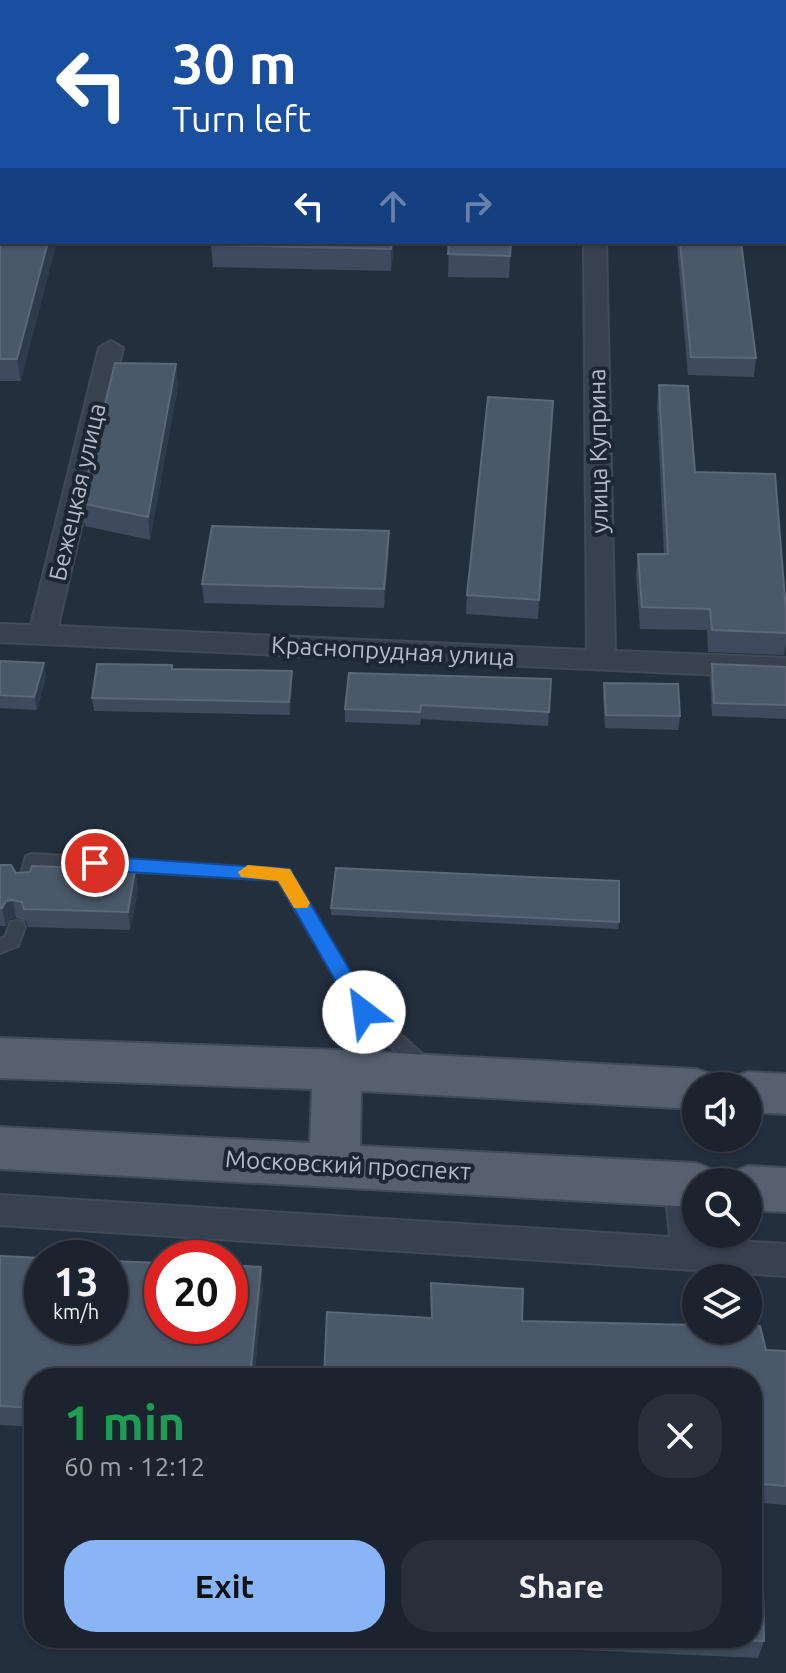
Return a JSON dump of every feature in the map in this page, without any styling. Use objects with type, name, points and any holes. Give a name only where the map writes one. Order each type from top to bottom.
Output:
[{"type":"main road","points":[[0,1058],[337,1070],[682,1088]]},
{"type":"main road","points":[[334,1164],[337,1070]]},
{"type":"main road","points":[[762,1093],[786,1094]]},
{"type":"main road","name":"Московский проспект","points":[[0,1148],[682,1184]]},
{"type":"main road","points":[[762,1189],[786,1190]]},
{"type":"street","name":"улица Куприна","points":[[595,244],[601,660]]},
{"type":"street","name":"Бежецкая улица","points":[[42,635],[111,348]]},
{"type":"street","name":"Краснопрудная улица","points":[[0,633],[786,668]]},
{"type":"street","points":[[0,1210],[786,1260]]},
{"type":"street","points":[[689,1248],[689,1255]]},
{"type":"lane","points":[[26,884],[32,860],[283,874],[364,1012],[434,1075]]},
{"type":"lane","points":[[0,946],[12,941],[17,927]]},
{"type":"building","points":[[0,244],[47,244],[17,359],[0,359]]},
{"type":"building","points":[[211,244],[392,244],[391,249]]},
{"type":"building","points":[[449,244],[511,244],[510,256],[448,254]]},
{"type":"building","points":[[680,244],[741,244],[756,358],[691,357]]},
{"type":"building","points":[[115,363],[176,364],[148,517],[81,503]]},
{"type":"building","points":[[659,385],[688,386],[695,472],[775,474],[786,633],[712,630],[710,609],[642,607],[638,554],[668,554]]},
{"type":"building","points":[[488,397],[553,401],[539,600],[467,595]]},
{"type":"building","points":[[212,526],[389,531],[384,589],[202,584]]},
{"type":"building","points":[[0,661],[44,663],[34,697],[0,695]]},
{"type":"building","points":[[97,664],[292,671],[289,702],[92,698]]},
{"type":"building","points":[[712,664],[786,667],[786,705],[714,703]]},
{"type":"building","points":[[349,673],[551,679],[549,712],[421,705],[420,712],[345,709]]},
{"type":"building","points":[[604,683],[678,684],[680,716],[606,715]]},
{"type":"building","points":[[0,865],[11,865],[16,873],[30,872],[32,866],[135,870],[128,912],[24,909],[22,902],[13,900],[6,901],[0,908]]},
{"type":"building","points":[[336,868],[619,881],[619,922],[331,908]]},
{"type":"building","points":[[0,1256],[24,1257],[24,1344],[128,1344],[128,1262],[144,1262],[144,1344],[248,1344],[248,1266],[261,1267],[251,1368],[24,1368],[24,1407],[0,1406]]},
{"type":"building","points":[[431,1283],[523,1289],[522,1321],[682,1325],[682,1344],[762,1344],[762,1334],[766,1350],[786,1351],[786,1486],[762,1484],[762,1368],[324,1368],[327,1312],[432,1318]]},
{"type":"building","points":[[762,1536],[764,1641],[762,1641]]},
{"type":"slow traffic","points":[[248,872],[283,874],[300,903]]},
{"type":"route","points":[[95,863],[283,874],[364,1012]]}]
